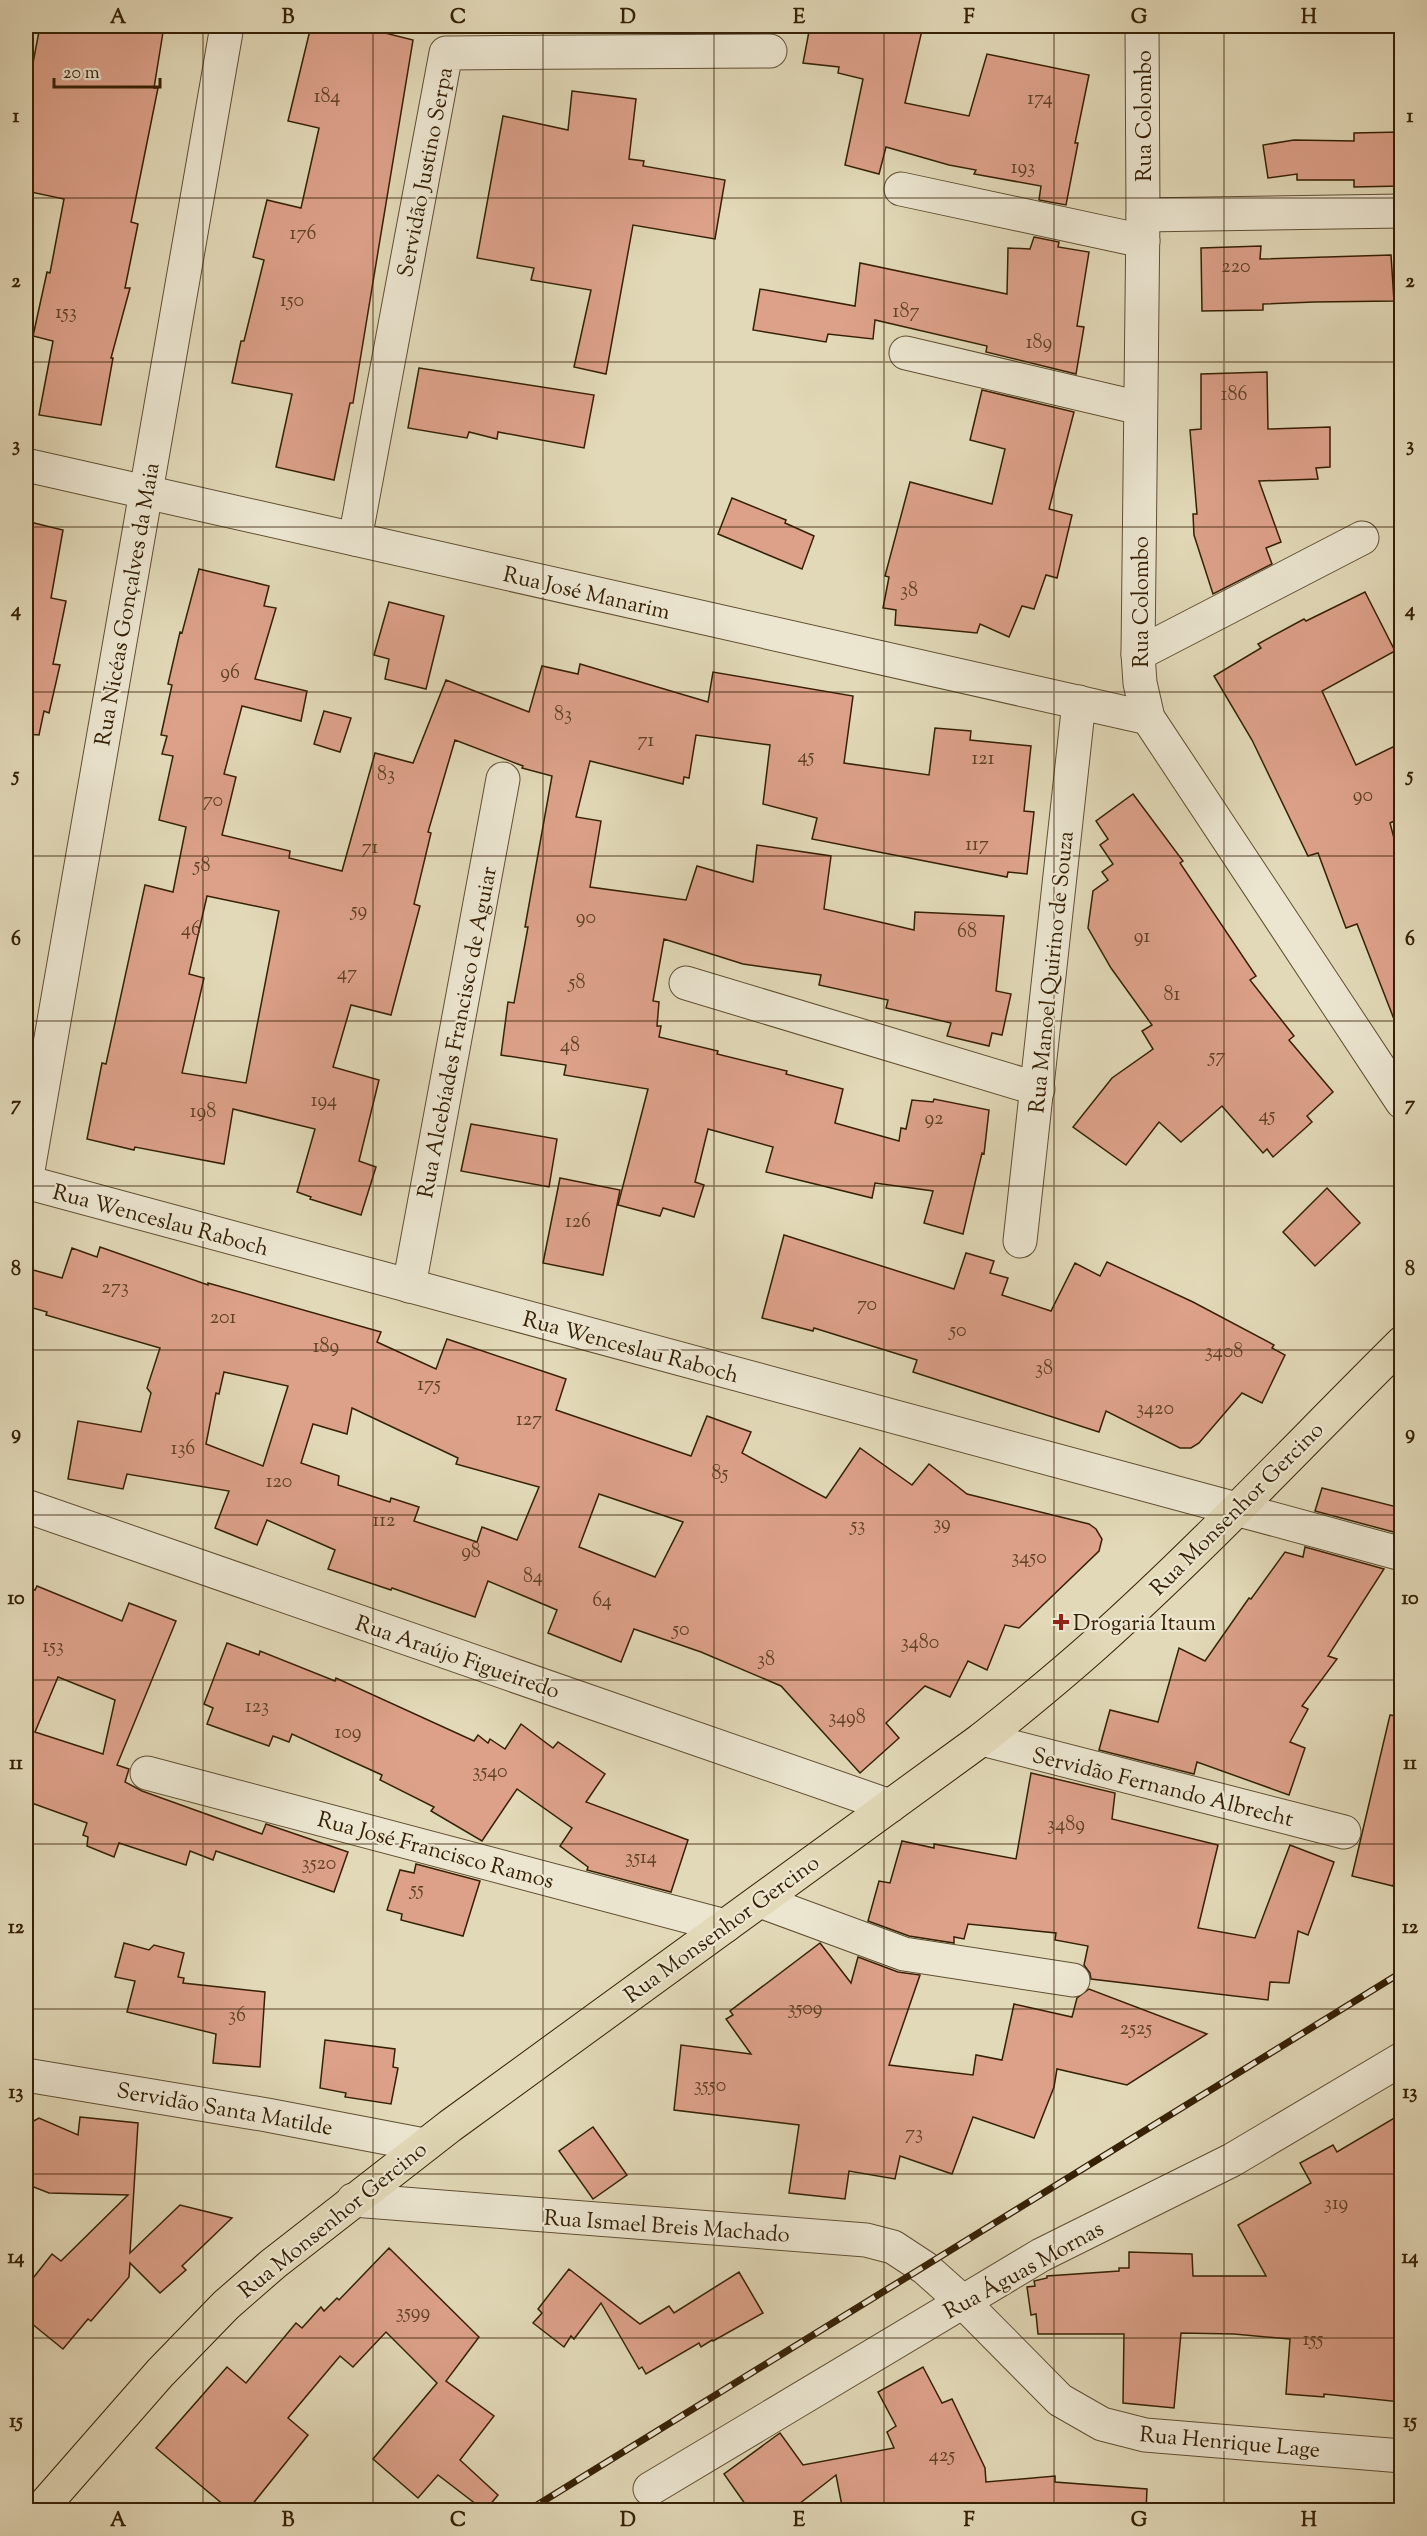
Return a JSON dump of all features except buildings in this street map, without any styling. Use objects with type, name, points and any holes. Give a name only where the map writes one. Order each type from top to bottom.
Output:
[{"type":"main road","name":"Rua Monsenhor Gercino","points":[[40,2511],[160,2373],[226,2305],[353,2200],[424,2145],[982,1739],[1098,1642],[1236,1509],[1401,1343]]},
{"type":"street","name":"Rua Nicéas Gonçalves da Maia","points":[[26,1182],[227,26]]},
{"type":"street","name":"Rua Colombo","points":[[1143,29],[1138,654],[1140,683],[1148,718],[1401,1102]]},
{"type":"street","name":"Servidão Justino Serpa","points":[[355,539],[446,53],[770,51]]},
{"type":"street","points":[[901,189],[1143,228],[1401,211]]},
{"type":"street","points":[[906,353],[1140,408]]},
{"type":"street","name":"Rua José Manarim","points":[[26,465],[1148,718]]},
{"type":"street","points":[[1138,654],[1362,538]]},
{"type":"street","name":"Rua Manoel Quirino de Souza","points":[[1020,1240],[1079,702]]},
{"type":"street","name":"Rua Alcebíades Francisco de Aguiar","points":[[409,1286],[503,779]]},
{"type":"street","points":[[686,983],[1038,1089]]},
{"type":"street","name":"Rua Wenceslau Raboch","points":[[26,1182],[1401,1554]]},
{"type":"street","name":"Rua Araújo Figueiredo","points":[[26,1506],[890,1806]]},
{"type":"street","name":"Servidão Fernando Albrecht","points":[[982,1739],[1344,1832]]},
{"type":"street","name":"Rua José Francisco Ramos","points":[[147,1773],[725,1926]]},
{"type":"street","points":[[760,1901],[904,1954],[1073,1980]]},
{"type":"street","name":"Rua Águas Mornas","points":[[650,2489],[1041,2255],[1232,2160],[1401,2059]]},
{"type":"street","name":"Servidão Santa Matilde","points":[[26,2075],[267,2115],[424,2145]]},
{"type":"street","name":"Rua Ismael Breis Machado","points":[[353,2200],[866,2240],[893,2247],[925,2268],[962,2301]]},
{"type":"street","name":"Rua Henrique Lage","points":[[962,2301],[1060,2400],[1102,2424],[1145,2436],[1401,2456]]},
{"type":"railway","points":[[529,2510],[1402,1972]]},
{"type":"place","name":"Drogaria Itaum","points":[[1061,1622]]}]
